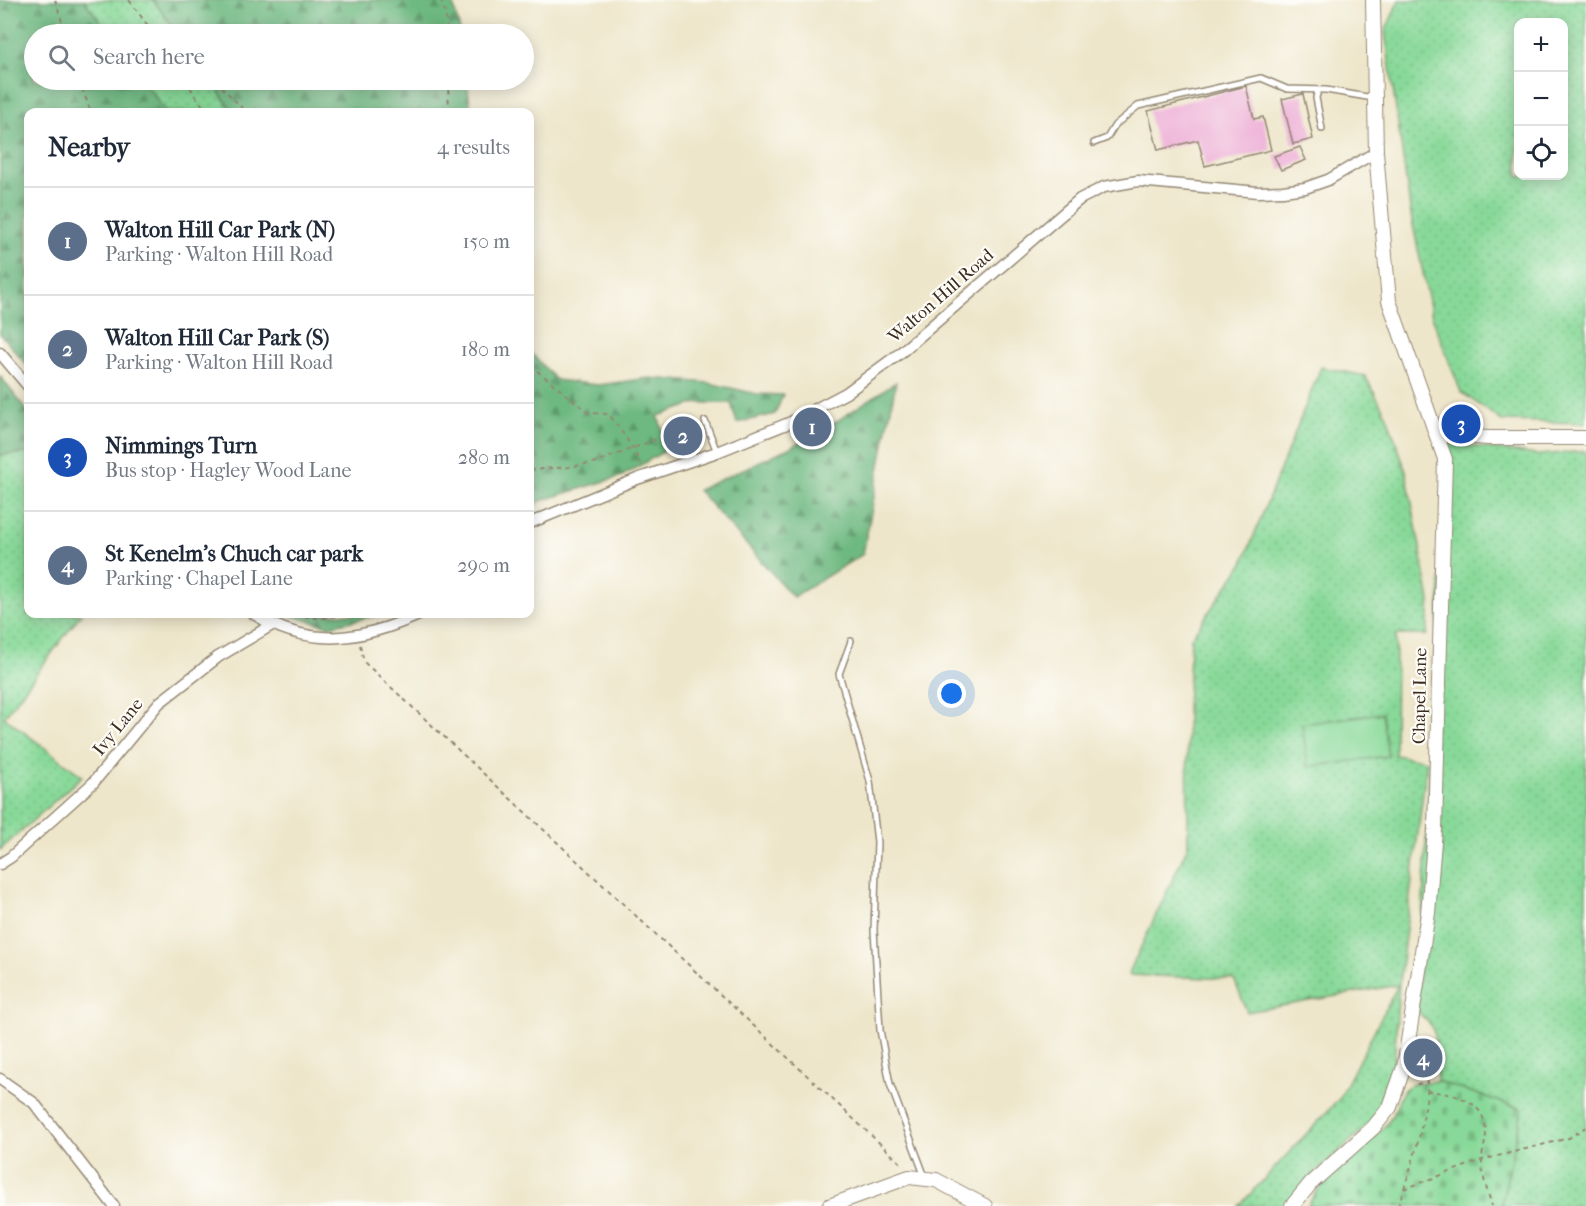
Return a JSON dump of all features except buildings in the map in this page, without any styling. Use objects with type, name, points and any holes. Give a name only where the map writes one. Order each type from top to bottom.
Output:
[{"type":"street","name":"Chapel Lane","points":[[1292,1206],[1311,1184],[1373,1128],[1390,1107],[1404,1067],[1428,913],[1435,831],[1445,459],[1389,301],[1376,152],[1373,0]]},
{"type":"street","name":"Walton Hill Road","points":[[534,521],[644,476],[717,452],[789,423],[846,393],[899,354],[1080,199],[1104,187],[1138,181],[1258,192],[1283,191],[1305,188],[1328,180],[1376,152]]},
{"type":"street","points":[[0,353],[24,381]]},
{"type":"street","points":[[1437,434],[1488,438],[1586,438]]},
{"type":"street","points":[[261,618],[272,625],[313,637],[336,639],[412,618]]},
{"type":"street","name":"Ivy Lane","points":[[0,864],[11,857],[93,783],[159,703],[218,657],[272,625]]},
{"type":"street","points":[[0,1080],[34,1103],[114,1206]]},
{"type":"street","points":[[829,1206],[909,1176],[936,1180],[984,1206]]},
{"type":"lane","points":[[1094,143],[1107,138],[1115,125],[1138,106],[1261,78],[1287,89],[1318,90],[1375,98]]},
{"type":"lane","points":[[1318,90],[1316,98],[1322,129]]},
{"type":"lane","points":[[705,421],[717,452]]},
{"type":"lane","points":[[851,641],[839,674],[870,781],[874,812],[877,842],[874,930],[880,1030],[890,1084],[925,1178]]},
{"type":"path","points":[[55,0],[63,24]]},
{"type":"path","points":[[129,0],[147,24]]},
{"type":"path","points":[[441,0],[446,24]]},
{"type":"path","points":[[83,90],[90,108]]},
{"type":"path","points":[[192,90],[204,108]]},
{"type":"path","points":[[225,90],[242,108]]},
{"type":"path","points":[[448,90],[449,108]]},
{"type":"path","points":[[534,368],[589,413],[609,414],[633,448],[644,476]]},
{"type":"path","points":[[534,470],[597,462],[705,421]]},
{"type":"path","points":[[359,634],[364,662],[902,1163],[909,1176]]},
{"type":"path","points":[[1396,1088],[1406,1089],[1428,1082],[1426,1111],[1398,1206]]},
{"type":"path","points":[[1427,1091],[1457,1094],[1476,1107],[1484,1118],[1486,1133],[1482,1160],[1491,1206]]},
{"type":"path","points":[[1404,1189],[1482,1160],[1569,1138],[1586,1127]]},
{"type":"green space","points":[[0,0],[84,0],[102,24],[24,24],[24,90],[150,90],[163,108],[24,108],[24,361],[0,334]]},
{"type":"green space","points":[[84,0],[153,0],[171,24],[102,24]]},
{"type":"green space","points":[[153,0],[452,0],[458,24],[171,24]]},
{"type":"green space","points":[[1399,0],[1586,0],[1586,423],[1502,421],[1461,392],[1432,317],[1411,215],[1385,32]]},
{"type":"green space","points":[[150,90],[218,90],[230,108],[163,108]]},
{"type":"green space","points":[[218,90],[468,90],[470,108],[230,108]]},
{"type":"green space","points":[[534,356],[556,380],[598,385],[650,378],[709,383],[757,394],[783,395],[775,414],[737,423],[731,403],[697,403],[658,416],[668,449],[622,476],[540,501],[534,506]]},
{"type":"green space","points":[[1321,367],[1365,376],[1387,416],[1406,471],[1430,601],[1427,635],[1396,635],[1395,755],[1427,761],[1399,984],[1393,1078],[1382,1107],[1362,1131],[1313,1174],[1285,1206],[1239,1206],[1339,1099],[1398,985],[1247,1012],[1234,979],[1128,975],[1188,846],[1187,707],[1191,638],[1243,563]]},
{"type":"green space","points":[[0,376],[24,407],[24,453],[0,455]]},
{"type":"green space","points":[[896,382],[863,554],[793,597],[698,490],[791,447],[834,423]]},
{"type":"green space","points":[[1448,443],[1538,455],[1586,451],[1586,1206],[1501,1206],[1522,1109],[1437,1081],[1435,1035],[1430,1024],[1417,1011]]},
{"type":"green space","points":[[24,453],[24,618],[78,618],[4,717],[82,776],[0,850],[0,455]]},
{"type":"green space","points":[[300,618],[366,618],[329,626]]},
{"type":"green space","points":[[1382,713],[1388,756],[1308,767],[1302,724]]},
{"type":"green space","points":[[1437,1081],[1522,1109],[1501,1206],[1308,1206],[1325,1181],[1391,1118],[1405,1089],[1416,1084]]},
{"type":"place","name":"Nimmings Turn","points":[[1461,424]]},
{"type":"place","name":"Walton Hill Car Park (N)","points":[[812,427]]},
{"type":"place","name":"Walton Hill Car Park (S)","points":[[683,436]]},
{"type":"place","name":"St Kenelm's Chuch car park","points":[[1423,1058]]}]
